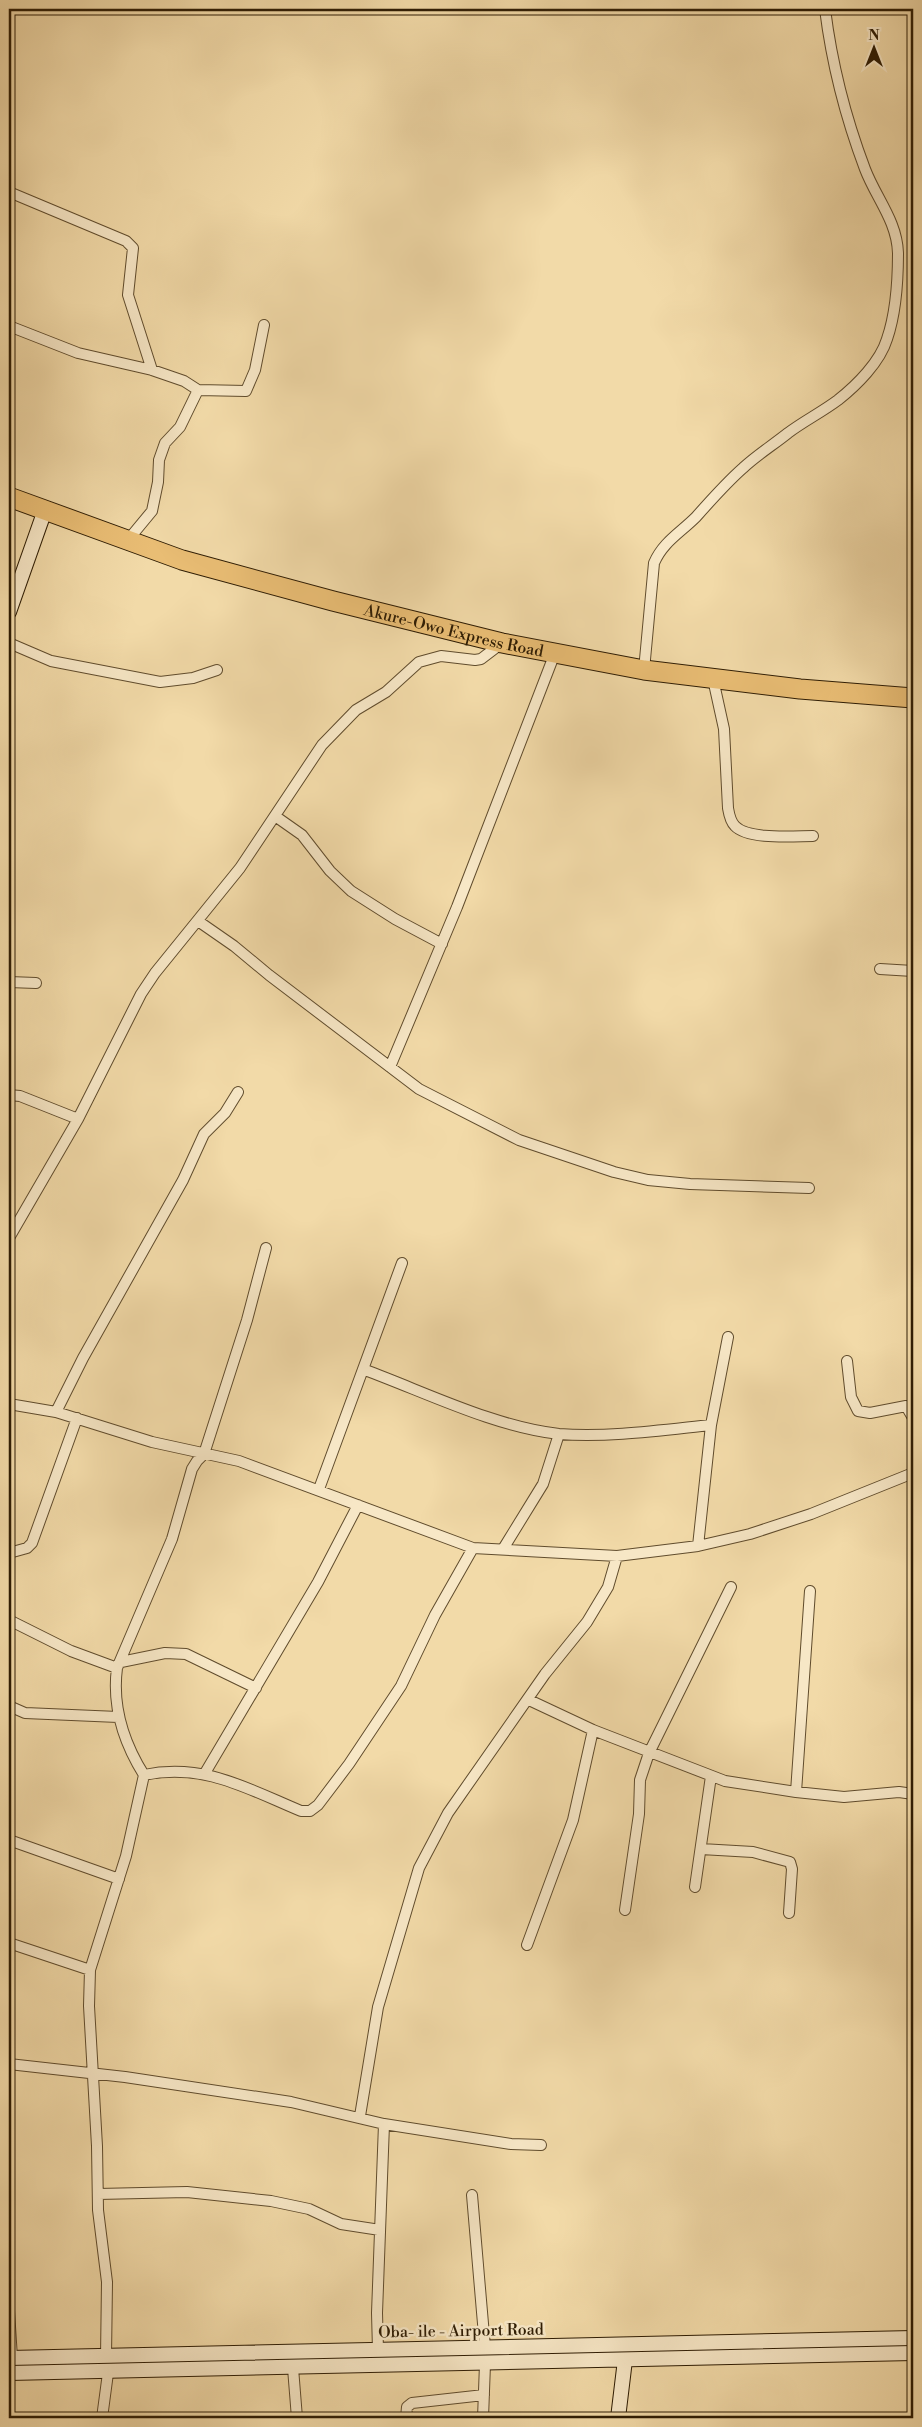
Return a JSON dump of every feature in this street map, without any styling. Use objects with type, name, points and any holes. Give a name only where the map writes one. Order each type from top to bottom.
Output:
[{"type":"highway","name":"Akure-Owo Express Road","points":[[9,497],[182,560],[333,601],[502,643],[644,670],[800,690],[913,698]]},
{"type":"main road","points":[[9,612],[46,510]]},
{"type":"main road","name":"Oba- ile - Airport Road","points":[[10,2358],[597,2344],[669,2345],[913,2338]]},
{"type":"main road","points":[[596,2361],[597,2344]]},
{"type":"main road","points":[[324,2352],[325,2368]]},
{"type":"main road","name":"Oba- ile - Airport Road","points":[[9,2373],[108,2373],[913,2353]]},
{"type":"main road","points":[[618,2418],[625,2360]]},
{"type":"street","points":[[644,670],[654,564],[664,544],[687,527],[743,468],[790,432],[838,400],[856,384],[876,359],[887,340],[892,318],[895,288],[896,237],[892,222],[870,181],[851,131],[831,55],[825,9]]},
{"type":"street","points":[[9,192],[126,241],[133,248],[128,295],[152,370]]},
{"type":"street","points":[[9,326],[78,353],[152,370],[184,381],[198,390],[246,391],[255,370],[264,325]]},
{"type":"street","points":[[128,540],[152,511],[158,482],[159,460],[165,443],[180,427],[198,390]]},
{"type":"street","points":[[9,643],[51,661],[160,682],[193,678],[216,670]]},
{"type":"street","points":[[9,1238],[78,1119],[141,994],[155,973],[240,868],[322,745],[356,710],[386,692],[419,662],[441,656],[481,659],[502,643]]},
{"type":"street","points":[[390,1067],[442,944],[555,653]]},
{"type":"street","points":[[713,678],[724,729],[728,808],[730,818],[735,826],[749,834],[813,836]]},
{"type":"street","points":[[275,816],[302,836],[330,871],[350,891],[395,919],[442,944]]},
{"type":"street","points":[[198,921],[234,946],[269,975],[419,1089],[519,1140],[614,1172],[648,1180],[690,1184],[809,1188]]},
{"type":"street","points":[[880,969],[913,971]]},
{"type":"street","points":[[9,982],[36,983]]},
{"type":"street","points":[[56,1412],[83,1358],[183,1180],[204,1134],[225,1113],[238,1092]]},
{"type":"street","points":[[9,1095],[20,1096],[78,1119]]},
{"type":"street","points":[[106,2357],[107,2282],[98,2210],[89,2006],[90,1970],[119,1879],[144,1775],[131,1752],[118,1717],[116,1681],[119,1665],[172,1539],[192,1469],[204,1454],[248,1320],[266,1248]]},
{"type":"street","points":[[319,1489],[365,1370],[402,1263]]},
{"type":"street","points":[[698,1546],[711,1426],[728,1337]]},
{"type":"street","points":[[847,1361],[851,1397],[858,1411],[870,1413],[906,1406],[913,1418]]},
{"type":"street","points":[[365,1370],[473,1412],[559,1434],[635,1433],[711,1426]]},
{"type":"street","points":[[9,1404],[56,1412],[118,1433],[239,1461],[319,1489],[473,1548],[617,1556],[698,1546],[750,1534],[802,1517],[913,1473]]},
{"type":"street","points":[[9,1553],[26,1548],[32,1543],[77,1418]]},
{"type":"street","points":[[503,1549],[527,1513],[543,1484],[559,1434]]},
{"type":"street","points":[[205,1773],[318,1582],[358,1505]]},
{"type":"street","points":[[144,1775],[205,1773],[228,1780],[301,1811],[310,1811],[318,1805],[349,1764],[401,1686],[435,1615],[473,1548]]},
{"type":"street","points":[[360,2116],[378,2007],[419,1868],[448,1813],[529,1700],[545,1674],[587,1622],[608,1587],[617,1556]]},
{"type":"street","points":[[625,1910],[639,1814],[640,1780],[650,1753],[731,1587]]},
{"type":"street","points":[[796,1792],[810,1591]]},
{"type":"street","points":[[9,1620],[71,1651],[119,1665],[165,1653],[186,1654],[256,1688]]},
{"type":"street","points":[[529,1700],[593,1730],[724,1781],[844,1797],[892,1793],[913,1794]]},
{"type":"street","points":[[9,1706],[25,1713],[118,1717]]},
{"type":"street","points":[[528,1945],[573,1820],[593,1730]]},
{"type":"street","points":[[695,1888],[711,1776]]},
{"type":"street","points":[[9,1840],[119,1879]]},
{"type":"street","points":[[701,1849],[753,1852],[790,1862],[792,1869],[789,1914]]},
{"type":"street","points":[[9,1943],[90,1970]]},
{"type":"street","points":[[9,2064],[291,2102],[360,2116],[384,2124],[511,2144],[541,2145]]},
{"type":"street","points":[[378,2350],[384,2124]]},
{"type":"street","points":[[98,2194],[187,2192],[271,2201],[318,2212],[342,2224],[380,2230]]},
{"type":"street","points":[[472,2195],[485,2347]]},
{"type":"street","points":[[9,2311],[10,2358]]},
{"type":"street","points":[[483,2418],[485,2364]]},
{"type":"street","points":[[293,2368],[297,2418]]},
{"type":"street","points":[[102,2418],[108,2373]]},
{"type":"street","points":[[406,2418],[407,2407],[412,2403],[484,2395]]}]
